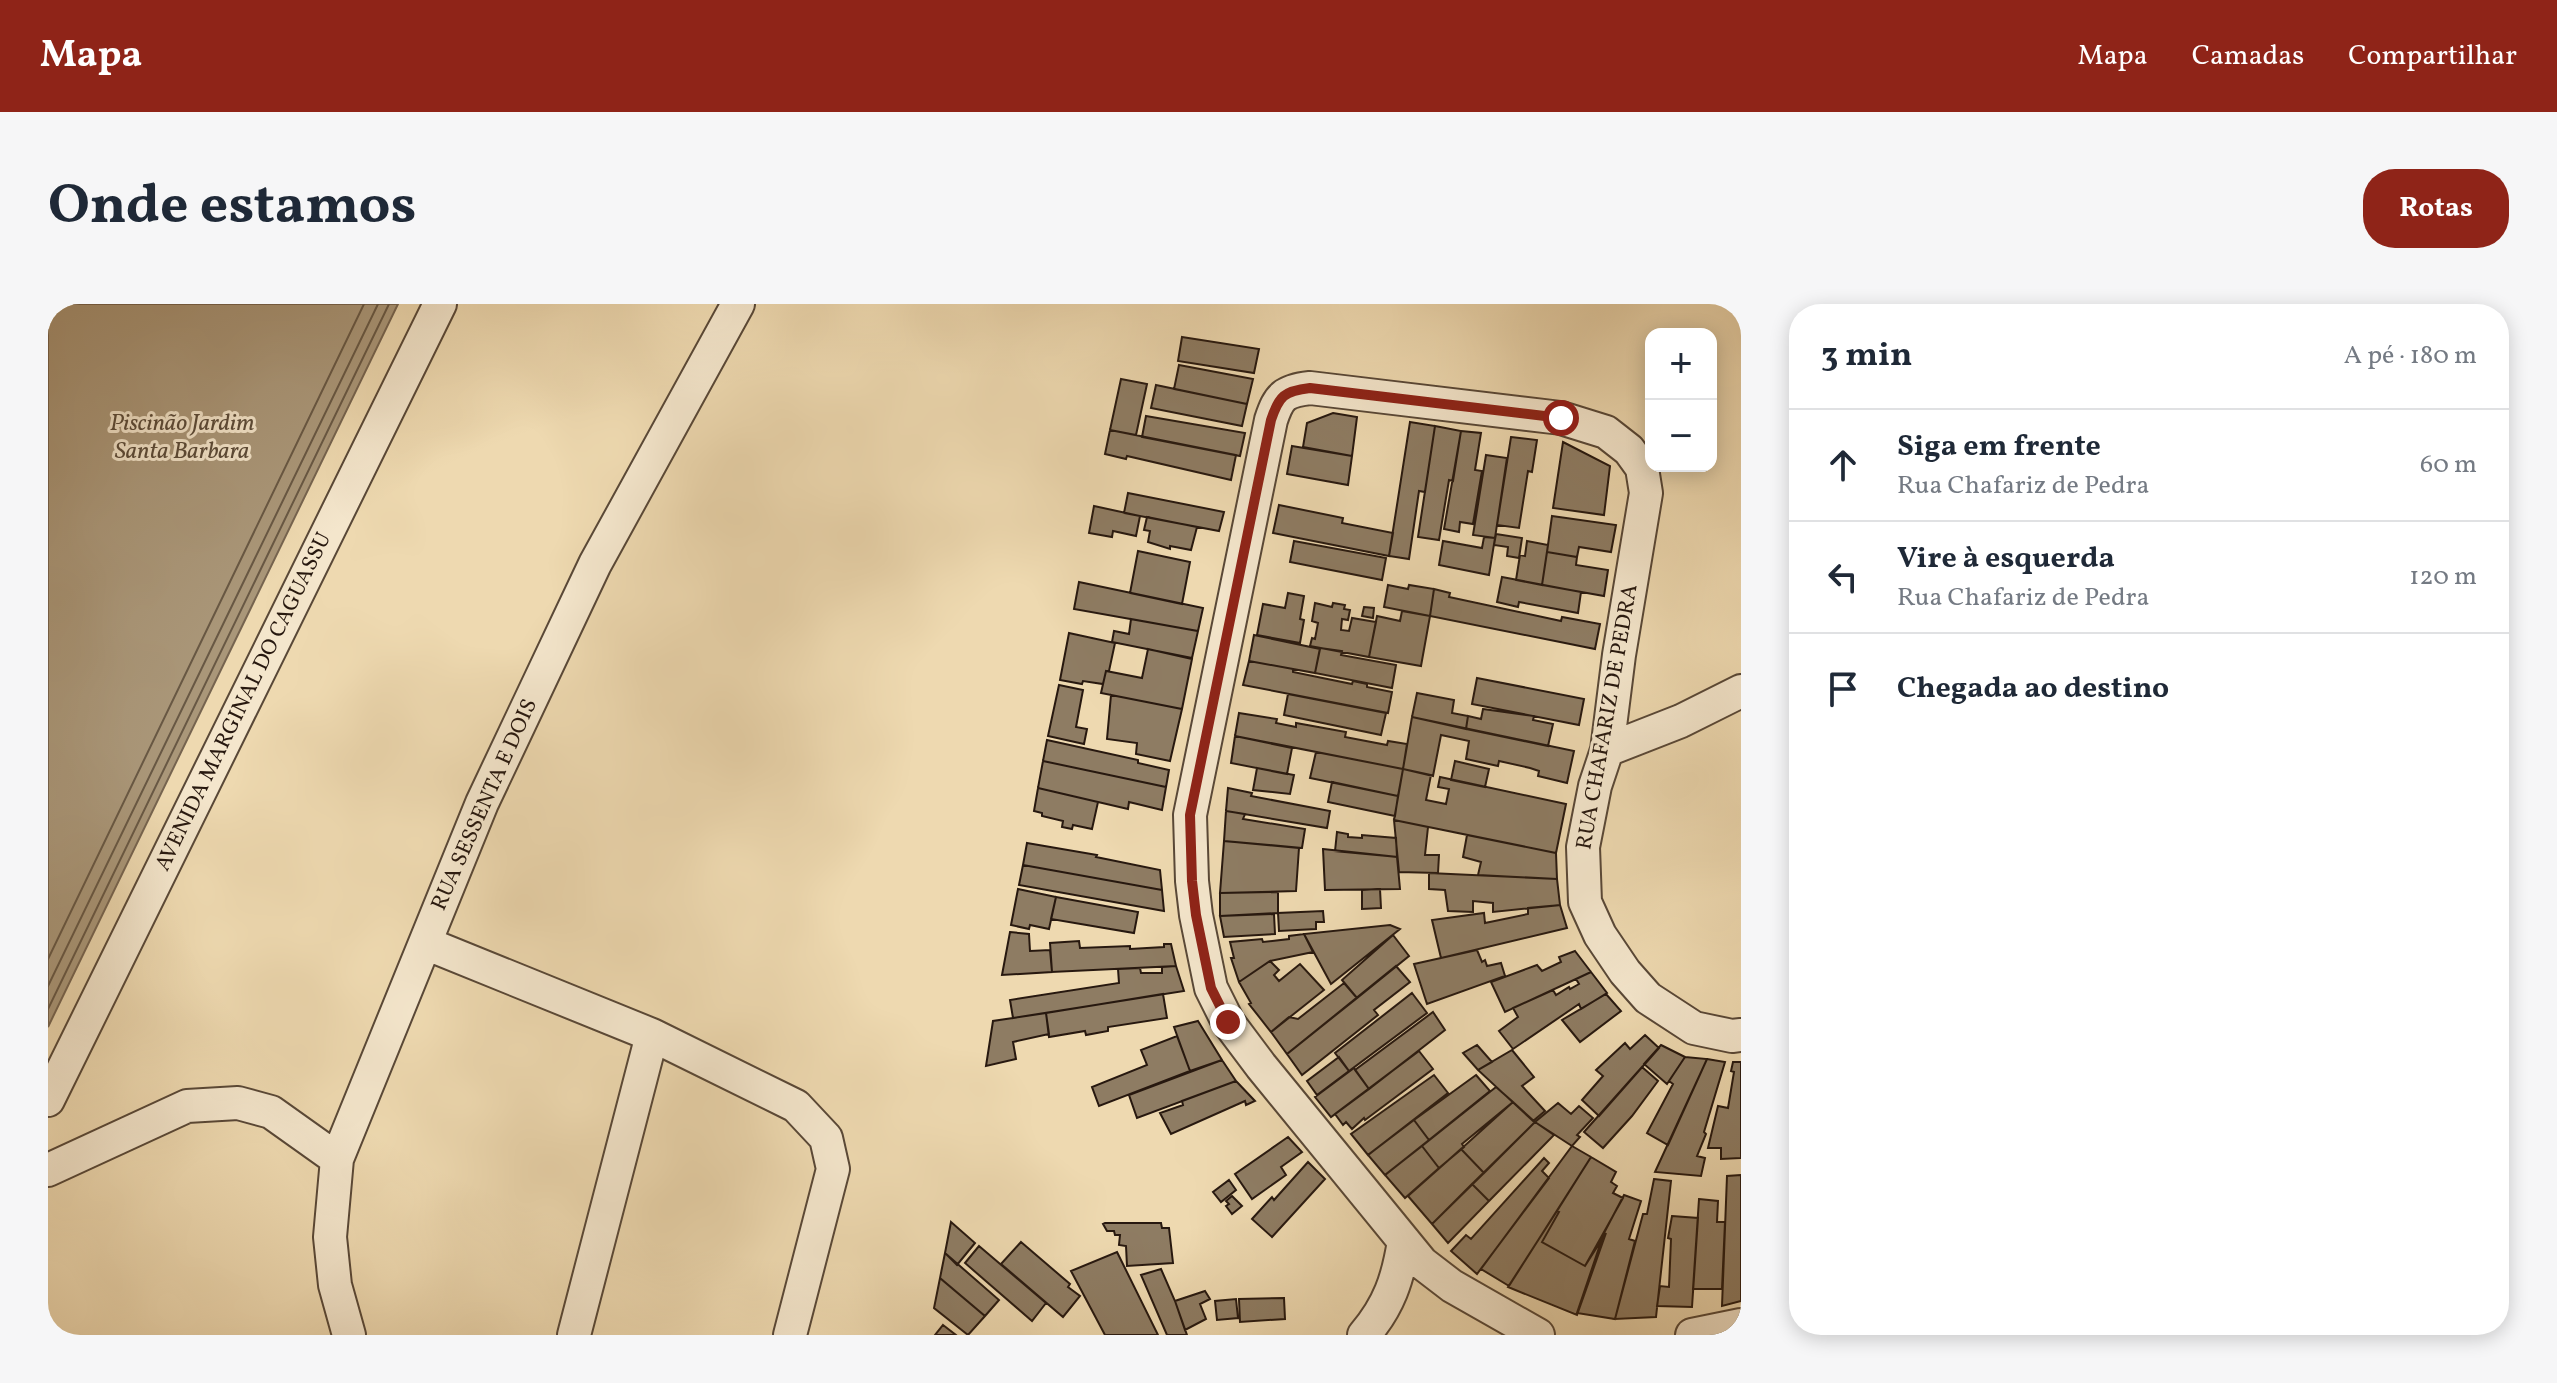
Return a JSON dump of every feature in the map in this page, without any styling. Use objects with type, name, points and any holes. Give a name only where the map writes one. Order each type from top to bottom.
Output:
[{"type":"street","name":"AVENIDA MARGINAL DO CAGUASSU","points":[[48,1100],[440,304]]},
{"type":"street","name":"RUA SESSENTA E DOIS","points":[[349,1335],[335,1285],[330,1237],[337,1159],[482,803],[595,564],[738,304]]},
{"type":"street","name":"RUA CHAFARIZ DE PEDRA","points":[[1538,1335],[1452,1286],[1422,1263],[1228,1022],[1211,988],[1196,915],[1190,815],[1271,420],[1277,403],[1290,390],[1310,388],[1561,418],[1606,432],[1629,450],[1642,468],[1646,493],[1607,750],[1595,786],[1583,847],[1585,902],[1600,935],[1625,972],[1648,998],[1694,1028],[1741,1035]]},
{"type":"street","points":[[1607,750],[1681,721],[1741,691]]},
{"type":"street","points":[[425,943],[652,1035],[796,1106],[826,1138],[833,1169],[790,1335]]},
{"type":"street","points":[[574,1335],[652,1035]]},
{"type":"street","points":[[48,1170],[187,1106],[238,1103],[271,1112],[337,1159]]},
{"type":"street","points":[[1364,1335],[1389,1297],[1399,1275],[1404,1241]]},
{"type":"street","points":[[1692,1335],[1741,1325]]},
{"type":"water","name":"Piscinão Jardim Santa Barbara","points":[[48,304],[398,304],[48,1027]]},
{"type":"building","points":[[1182,337],[1259,349],[1254,373],[1178,361]]},
{"type":"building","points":[[1179,365],[1253,379],[1247,404],[1174,389]]},
{"type":"building","points":[[1121,379],[1147,384],[1136,435],[1110,430]]},
{"type":"building","points":[[1156,385],[1247,404],[1242,426],[1151,408]]},
{"type":"building","points":[[1333,413],[1357,417],[1352,456],[1303,447],[1307,423]]},
{"type":"building","points":[[1146,416],[1245,433],[1240,456],[1142,437]]},
{"type":"building","points":[[1410,422],[1435,426],[1425,492],[1419,491],[1409,559],[1389,556]]},
{"type":"building","points":[[1435,426],[1461,431],[1439,540],[1418,537]]},
{"type":"building","points":[[1110,430],[1236,455],[1231,480],[1127,456],[1126,459],[1105,454]]},
{"type":"building","points":[[1461,431],[1481,433],[1475,470],[1482,471],[1473,524],[1460,522],[1459,532],[1444,529]]},
{"type":"building","points":[[1511,437],[1537,440],[1532,472],[1528,471],[1519,528],[1497,525]]},
{"type":"building","points":[[1563,442],[1610,466],[1604,515],[1553,508]]},
{"type":"building","points":[[1292,446],[1352,456],[1348,485],[1287,474]]},
{"type":"building","points":[[1486,455],[1507,458],[1495,538],[1473,535]]},
{"type":"building","points":[[1128,493],[1224,512],[1219,531],[1124,513]]},
{"type":"building","points":[[1279,505],[1343,518],[1342,523],[1393,533],[1389,556],[1273,533]]},
{"type":"building","points":[[1094,506],[1140,516],[1136,536],[1113,531],[1112,537],[1089,533]]},
{"type":"building","points":[[1552,516],[1616,525],[1611,552],[1579,547],[1577,557],[1547,552]]},
{"type":"building","points":[[1147,517],[1197,527],[1191,550],[1170,546],[1170,549],[1148,542],[1150,531],[1144,530]]},
{"type":"building","points":[[1496,534],[1522,538],[1519,558],[1507,556],[1508,547],[1494,545]]},
{"type":"building","points":[[1484,537],[1495,538],[1489,575],[1439,565],[1443,541],[1482,548]]},
{"type":"building","points":[[1294,541],[1386,558],[1382,580],[1290,562]]},
{"type":"building","points":[[1527,541],[1548,545],[1542,585],[1516,580],[1520,555],[1525,556]]},
{"type":"building","points":[[1138,551],[1190,562],[1182,604],[1130,593]]},
{"type":"building","points":[[1547,552],[1577,557],[1576,565],[1608,570],[1604,596],[1542,585]]},
{"type":"building","points":[[1502,577],[1581,592],[1578,613],[1519,602],[1518,607],[1497,602]]},
{"type":"building","points":[[1079,582],[1203,608],[1198,631],[1074,609]]},
{"type":"building","points":[[1388,585],[1434,589],[1430,616],[1384,607]]},
{"type":"building","points":[[1434,589],[1450,593],[1449,597],[1561,621],[1562,617],[1600,624],[1595,649],[1430,616]]},
{"type":"building","points":[[1288,593],[1304,596],[1300,643],[1257,635],[1263,604],[1285,608]]},
{"type":"building","points":[[1315,603],[1332,607],[1333,603],[1345,605],[1344,609],[1350,610],[1348,620],[1342,619],[1341,630],[1349,631],[1352,618],[1376,622],[1369,657],[1310,646],[1312,638],[1315,639],[1318,623],[1312,621]]},
{"type":"building","points":[[1364,607],[1374,608],[1373,618],[1362,616]]},
{"type":"building","points":[[1402,611],[1430,616],[1421,666],[1369,657],[1377,616],[1400,621]]},
{"type":"building","points":[[1131,619],[1198,631],[1192,658],[1112,642],[1114,631],[1129,634]]},
{"type":"building","points":[[1069,633],[1115,643],[1103,684],[1060,680]]},
{"type":"building","points":[[1254,635],[1320,649],[1315,673],[1249,661]]},
{"type":"building","points":[[1320,648],[1396,665],[1392,688],[1315,673]]},
{"type":"building","points":[[1148,649],[1192,659],[1182,709],[1101,693],[1106,671],[1142,678]]},
{"type":"building","points":[[1249,661],[1352,684],[1353,681],[1367,684],[1367,687],[1392,692],[1388,713],[1243,685]]},
{"type":"building","points":[[1477,678],[1584,699],[1579,725],[1472,704]]},
{"type":"building","points":[[1059,685],[1083,690],[1076,727],[1087,729],[1084,744],[1048,736]]},
{"type":"building","points":[[1417,693],[1454,700],[1452,713],[1468,716],[1466,729],[1412,717]]},
{"type":"building","points":[[1288,694],[1386,713],[1381,735],[1284,715]]},
{"type":"building","points":[[1111,695],[1182,709],[1170,761],[1136,754],[1137,743],[1107,739]]},
{"type":"building","points":[[1483,709],[1534,716],[1533,720],[1553,724],[1548,746],[1466,729],[1468,716],[1481,719]]},
{"type":"building","points":[[1239,713],[1277,719],[1276,723],[1296,727],[1296,723],[1346,732],[1345,737],[1387,745],[1388,741],[1407,744],[1403,769],[1235,736]]},
{"type":"building","points":[[1412,717],[1574,751],[1567,783],[1538,776],[1539,771],[1530,768],[1499,761],[1498,766],[1466,759],[1469,741],[1441,735],[1433,776],[1403,769]]},
{"type":"building","points":[[1235,736],[1292,748],[1287,774],[1231,763]]},
{"type":"building","points":[[1047,740],[1169,770],[1166,787],[1043,761]]},
{"type":"building","points":[[1316,752],[1403,769],[1398,796],[1310,778]]},
{"type":"building","points":[[1043,761],[1166,787],[1162,810],[1129,802],[1128,809],[1038,788]]},
{"type":"building","points":[[1455,761],[1489,769],[1485,787],[1451,780]]},
{"type":"building","points":[[1257,768],[1294,775],[1290,794],[1253,790]]},
{"type":"building","points":[[1403,769],[1431,775],[1426,800],[1446,804],[1449,789],[1438,787],[1440,777],[1566,804],[1556,853],[1394,820]]},
{"type":"building","points":[[1332,782],[1398,796],[1395,816],[1328,802]]},
{"type":"building","points":[[1038,788],[1098,802],[1092,829],[1073,825],[1072,829],[1062,827],[1063,821],[1034,811]]},
{"type":"building","points":[[1228,788],[1252,793],[1251,796],[1330,811],[1327,828],[1226,811]]},
{"type":"building","points":[[1226,811],[1245,814],[1243,819],[1305,829],[1302,848],[1224,841]]},
{"type":"building","points":[[1394,820],[1428,827],[1425,855],[1439,855],[1438,873],[1399,872]]},
{"type":"building","points":[[1337,832],[1348,834],[1348,837],[1396,838],[1397,857],[1335,851]]},
{"type":"building","points":[[1467,835],[1556,853],[1557,879],[1478,875],[1481,862],[1463,857]]},
{"type":"building","points":[[1224,841],[1299,848],[1296,891],[1220,893]]},
{"type":"building","points":[[1027,843],[1160,870],[1162,890],[1023,865]]},
{"type":"building","points":[[1323,849],[1397,857],[1400,889],[1325,890]]},
{"type":"building","points":[[1023,865],[1162,890],[1164,911],[1019,885]]},
{"type":"building","points":[[1429,873],[1557,879],[1560,905],[1493,912],[1493,903],[1473,901],[1473,912],[1448,911],[1445,890],[1429,889]]},
{"type":"building","points":[[1018,889],[1056,897],[1049,929],[1011,925]]},
{"type":"building","points":[[1380,889],[1381,908],[1362,909],[1362,890]]},
{"type":"building","points":[[1278,892],[1278,913],[1220,916],[1220,893]]},
{"type":"building","points":[[1056,897],[1138,912],[1134,933],[1051,919]]},
{"type":"building","points":[[1560,905],[1567,928],[1441,958],[1432,920],[1484,913],[1485,923],[1528,914],[1528,908]]},
{"type":"building","points":[[1323,911],[1324,922],[1316,922],[1316,929],[1279,931],[1278,913]]},
{"type":"building","points":[[1274,914],[1275,934],[1224,937],[1220,916]]},
{"type":"building","points":[[1390,925],[1400,929],[1331,984],[1304,934]]},
{"type":"building","points":[[1010,932],[1029,934],[1030,951],[1050,950],[1052,972],[1002,975]]},
{"type":"building","points":[[1304,934],[1313,952],[1270,961],[1239,982],[1231,958],[1234,958],[1230,942],[1262,939],[1263,942]]},
{"type":"building","points":[[1393,935],[1409,956],[1357,998],[1342,980]]},
{"type":"building","points":[[1079,941],[1080,948],[1130,946],[1130,949],[1171,944],[1176,966],[1052,972],[1050,943]]},
{"type":"building","points":[[1477,950],[1487,966],[1501,963],[1505,976],[1427,1004],[1414,964]]},
{"type":"building","points":[[1575,951],[1591,972],[1505,1012],[1491,982],[1537,965],[1542,971],[1561,962],[1559,957]]},
{"type":"building","points":[[1270,961],[1279,970],[1274,975],[1279,981],[1300,964],[1324,990],[1271,1032],[1249,1004],[1239,982]]},
{"type":"building","points":[[1176,966],[1184,991],[1013,1018],[1010,1000],[1119,983],[1118,969],[1140,968],[1141,973],[1162,973],[1162,967]]},
{"type":"building","points":[[1396,966],[1410,982],[1374,1010],[1378,1015],[1302,1075],[1287,1054]]},
{"type":"building","points":[[1591,972],[1607,993],[1581,1009],[1579,1004],[1513,1049],[1499,1031],[1518,1017],[1513,1008],[1553,990],[1556,995],[1570,989],[1579,984],[1576,979]]},
{"type":"building","points":[[1344,983],[1357,998],[1287,1054],[1271,1032],[1289,1017],[1298,1019]]},
{"type":"building","points":[[1412,993],[1427,1013],[1349,1071],[1335,1053]]},
{"type":"building","points":[[1163,994],[1167,1018],[1108,1027],[1108,1031],[1086,1035],[1085,1031],[1049,1037],[1046,1013]]},
{"type":"building","points":[[1606,994],[1621,1011],[1580,1042],[1562,1020]]},
{"type":"building","points":[[1433,1012],[1445,1030],[1369,1089],[1355,1070]]},
{"type":"building","points":[[1046,1013],[1049,1034],[1013,1042],[1016,1059],[986,1066],[993,1021]]},
{"type":"building","points":[[1198,1021],[1222,1060],[1190,1071],[1174,1027]]},
{"type":"building","points":[[1645,1035],[1659,1048],[1599,1116],[1582,1100],[1603,1076],[1596,1070],[1625,1043],[1630,1049]]},
{"type":"building","points":[[1177,1036],[1190,1071],[1099,1106],[1092,1087],[1147,1065],[1141,1050]]},
{"type":"building","points":[[1477,1045],[1492,1062],[1478,1070],[1463,1053]]},
{"type":"building","points":[[1661,1045],[1685,1057],[1667,1084],[1644,1064]]},
{"type":"building","points":[[1512,1050],[1534,1077],[1522,1086],[1545,1111],[1533,1121],[1478,1070]]},
{"type":"building","points":[[1419,1051],[1433,1069],[1352,1129],[1346,1122],[1343,1125],[1335,1114]]},
{"type":"building","points":[[1339,1057],[1349,1071],[1317,1095],[1307,1081]]},
{"type":"building","points":[[1685,1057],[1707,1059],[1668,1145],[1647,1133],[1673,1084],[1669,1081]]},
{"type":"building","points":[[1707,1059],[1725,1062],[1697,1156],[1705,1158],[1701,1176],[1655,1172]]},
{"type":"building","points":[[1222,1060],[1236,1081],[1137,1118],[1129,1095]]},
{"type":"building","points":[[1733,1062],[1741,1062],[1741,1158],[1721,1159],[1721,1148],[1708,1148],[1718,1106],[1728,1108]]},
{"type":"building","points":[[1642,1067],[1658,1081],[1603,1148],[1584,1132]]},
{"type":"building","points":[[1354,1068],[1369,1089],[1331,1117],[1315,1097]]},
{"type":"building","points":[[1434,1075],[1448,1093],[1368,1155],[1351,1134]]},
{"type":"building","points":[[1476,1075],[1490,1091],[1429,1140],[1414,1120]]},
{"type":"building","points":[[1236,1081],[1255,1101],[1246,1105],[1245,1101],[1171,1134],[1160,1113],[1183,1105],[1182,1101]]},
{"type":"building","points":[[1496,1087],[1513,1102],[1462,1144],[1464,1147],[1439,1168],[1422,1146]]},
{"type":"building","points":[[1513,1102],[1535,1122],[1484,1173],[1461,1149]]},
{"type":"building","points":[[1558,1103],[1571,1114],[1579,1106],[1593,1118],[1577,1135],[1580,1137],[1572,1146],[1535,1122]]},
{"type":"building","points":[[1414,1120],[1429,1140],[1385,1175],[1368,1155]]},
{"type":"building","points":[[1535,1122],[1554,1135],[1489,1201],[1472,1184]]},
{"type":"building","points":[[1288,1137],[1302,1152],[1281,1167],[1286,1175],[1252,1199],[1235,1174]]},
{"type":"building","points":[[1422,1146],[1439,1168],[1405,1198],[1385,1175]]},
{"type":"building","points":[[1572,1146],[1591,1157],[1509,1286],[1481,1269]]},
{"type":"building","points":[[1461,1149],[1484,1173],[1432,1224],[1408,1196]]},
{"type":"building","points":[[1591,1157],[1616,1172],[1611,1182],[1617,1186],[1613,1193],[1623,1198],[1585,1266],[1542,1242],[1557,1211]]},
{"type":"building","points":[[1544,1158],[1549,1163],[1542,1171],[1549,1178],[1477,1274],[1451,1251],[1466,1235],[1471,1239]]},
{"type":"building","points":[[1308,1162],[1325,1179],[1272,1237],[1252,1219]]},
{"type":"building","points":[[1741,1175],[1741,1301],[1722,1306],[1727,1176]]},
{"type":"building","points":[[1654,1179],[1671,1181],[1656,1317],[1615,1319],[1643,1214],[1647,1214]]},
{"type":"building","points":[[1229,1180],[1236,1190],[1221,1202],[1213,1192]]},
{"type":"building","points":[[1472,1184],[1489,1201],[1448,1243],[1432,1224]]},
{"type":"building","points":[[1624,1195],[1641,1201],[1629,1239],[1635,1241],[1615,1319],[1577,1313],[1604,1233]]},
{"type":"building","points":[[1232,1196],[1242,1206],[1232,1214],[1226,1201]]},
{"type":"building","points":[[1699,1199],[1718,1201],[1717,1222],[1725,1222],[1722,1289],[1693,1289]]},
{"type":"building","points":[[1557,1211],[1542,1242],[1585,1266],[1606,1233],[1577,1315],[1508,1287]]},
{"type":"building","points":[[1672,1216],[1698,1218],[1692,1307],[1657,1306],[1660,1286],[1669,1287],[1671,1239],[1668,1238]]},
{"type":"building","points":[[951,1222],[975,1243],[957,1265],[945,1253]]},
{"type":"building","points":[[1105,1223],[1161,1223],[1162,1228],[1169,1228],[1173,1263],[1127,1266],[1126,1246],[1119,1245],[1120,1235],[1107,1231]]},
{"type":"building","points":[[1021,1242],[1080,1296],[1063,1317],[1001,1264]]},
{"type":"building","points":[[979,1246],[1046,1303],[1032,1321],[965,1263]]},
{"type":"building","points":[[1117,1252],[1158,1335],[1105,1335],[1071,1271]]},
{"type":"building","points":[[945,1253],[999,1300],[985,1316],[940,1278]]},
{"type":"building","points":[[1161,1269],[1187,1335],[1167,1335],[1141,1275]]},
{"type":"building","points":[[940,1278],[985,1316],[968,1335],[934,1308]]},
{"type":"building","points":[[1205,1291],[1210,1299],[1200,1304],[1206,1319],[1185,1330],[1175,1301]]},
{"type":"building","points":[[1284,1298],[1285,1319],[1240,1322],[1239,1299]]},
{"type":"building","points":[[1236,1299],[1238,1318],[1217,1320],[1215,1301]]},
{"type":"building","points":[[943,1325],[956,1335],[935,1335]]},
{"type":"route","points":[[1228,1022],[1211,988],[1196,915],[1190,815],[1277,403],[1290,390],[1310,388],[1561,418]]}]
